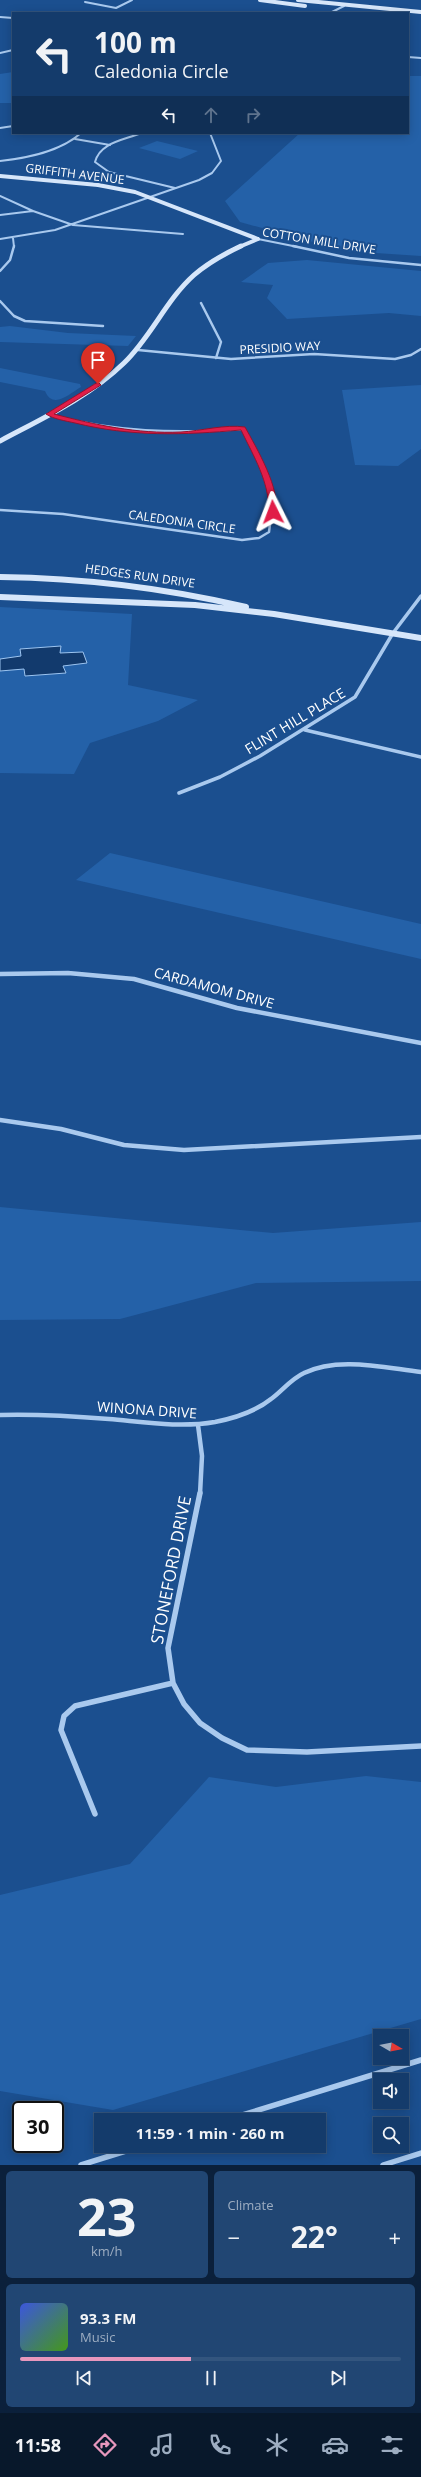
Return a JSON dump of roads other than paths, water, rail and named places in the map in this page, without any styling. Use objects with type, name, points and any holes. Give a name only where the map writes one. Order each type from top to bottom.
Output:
[{"type":"street","points":[[90,0],[85,4],[112,8],[119,7],[132,0]]},
{"type":"street","points":[[260,0],[348,11]]},
{"type":"street","points":[[298,0],[344,6],[421,12]]},
{"type":"street","points":[[332,12],[344,6]]},
{"type":"street","points":[[0,16],[12,18]]},
{"type":"street","points":[[409,16],[421,16]]},
{"type":"street","points":[[0,53],[12,50]]},
{"type":"street","points":[[409,57],[421,58]]},
{"type":"street","points":[[0,128],[12,126]]},
{"type":"street","points":[[0,161],[36,156],[75,139],[80,134]]},
{"type":"street","points":[[139,134],[110,146],[97,154],[95,162],[103,169],[118,175],[176,188]]},
{"type":"street","points":[[0,239],[42,234],[207,177],[220,164],[221,154],[212,143],[210,134]]},
{"type":"street","points":[[75,139],[110,146]]},
{"type":"street","name":"GRIFFITH AVENUE","points":[[0,176],[98,184],[149,196],[258,239]]},
{"type":"street","points":[[0,196],[33,211],[71,225],[183,234]]},
{"type":"street","points":[[0,215],[33,211]]},
{"type":"street","points":[[0,271],[13,256],[15,249],[13,238]]},
{"type":"street","name":"COTTON MILL DRIVE","points":[[0,441],[49,414],[106,378],[138,350],[193,276],[215,260],[258,239],[328,255],[421,265]]},
{"type":"street","points":[[0,301],[14,316],[25,321],[103,326]]},
{"type":"street","points":[[201,303],[220,342],[216,358]]},
{"type":"street","name":"PRESIDIO WAY","points":[[138,350],[216,358],[246,359],[314,354],[395,359],[411,356],[421,349]]},
{"type":"street","name":"CALEDONIA CIRCLE","points":[[0,510],[63,514],[242,540],[259,538],[269,532],[273,512],[273,497],[269,482],[243,428],[180,434],[144,433],[98,427],[49,414]]},
{"type":"street","name":"HEDGES RUN DRIVE","points":[[0,577],[49,577],[121,582],[170,590],[274,614],[421,638]]},
{"type":"street","name":"FLINT HILL PLACE","points":[[179,793],[220,777],[305,730],[354,697],[393,634],[421,596]]},
{"type":"street","name":"HEDGES RUN DRIVE","points":[[0,597],[165,603],[274,614]]},
{"type":"street","points":[[305,730],[421,757]]},
{"type":"street","name":"CARDAMOM DRIVE","points":[[0,974],[68,973],[134,979],[158,984],[237,1008],[421,1043]]},
{"type":"street","points":[[0,1120],[61,1129],[124,1145],[184,1150],[421,1137]]},
{"type":"street","name":"WINONA DRIVE","points":[[0,1415],[52,1414],[180,1426],[198,1425],[233,1418],[250,1411],[269,1400],[299,1374],[318,1367],[336,1365],[421,1372]]},
{"type":"street","name":"STONEFORD DRIVE","points":[[198,1425],[202,1456],[200,1492],[168,1648],[173,1683],[184,1704],[200,1722],[222,1738],[247,1750],[307,1752],[421,1746]]},
{"type":"street","points":[[95,1814],[61,1730],[61,1721],[65,1713],[75,1706],[173,1683]]},
{"type":"street","points":[[249,2113],[421,2060]]},
{"type":"street","points":[[81,2165],[120,2153]]},
{"type":"street","points":[[383,2165],[421,2153]]}]
